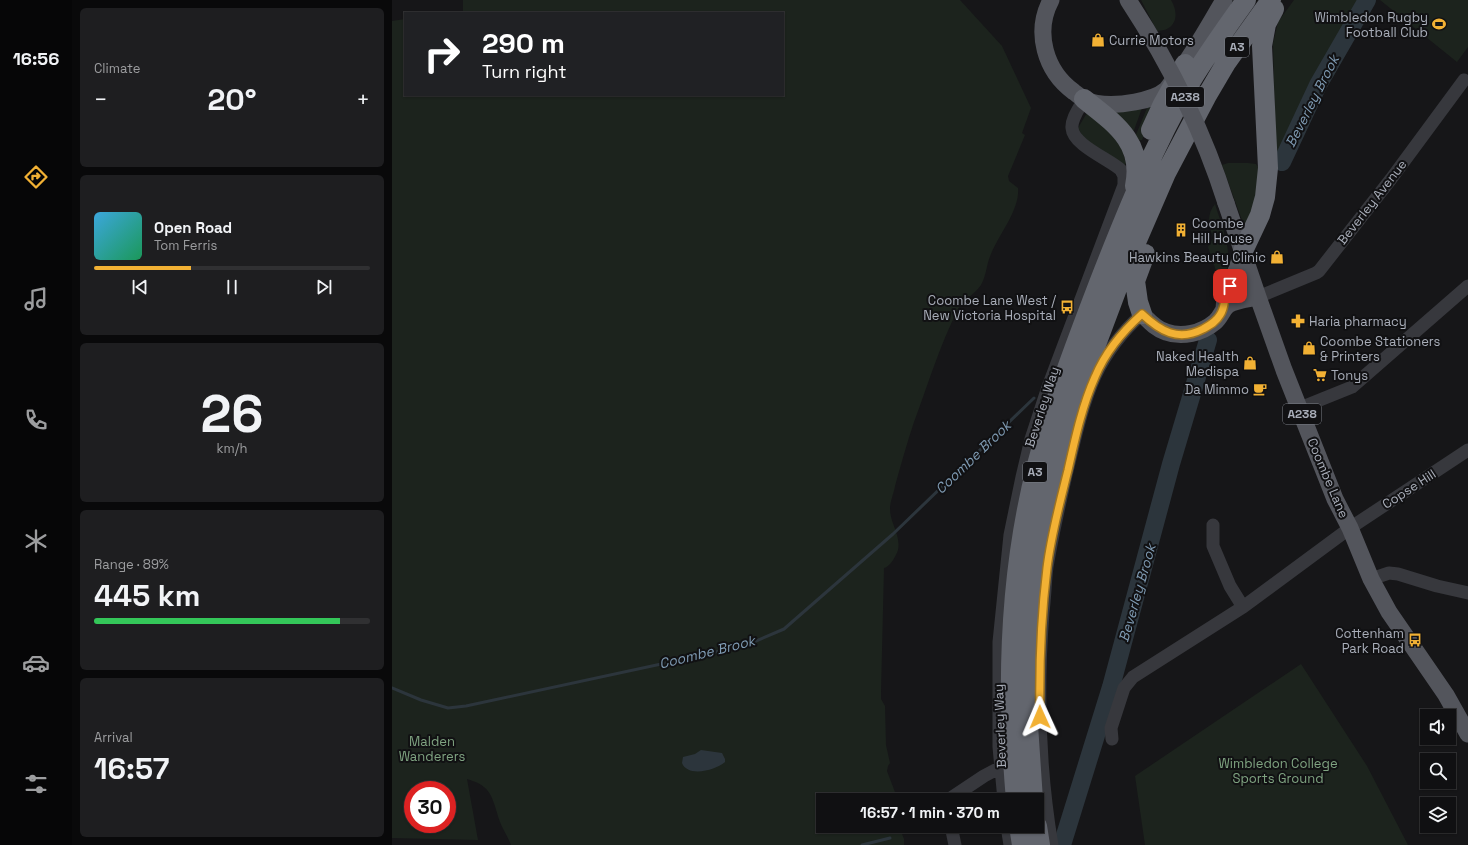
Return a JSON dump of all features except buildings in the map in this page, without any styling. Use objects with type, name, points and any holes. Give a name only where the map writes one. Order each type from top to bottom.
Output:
[{"type":"highway","name":"A3","points":[[1143,166],[1209,52],[1246,0]]},
{"type":"highway","name":"A3","points":[[1033,793],[1028,725],[1028,667],[1031,612],[1046,510],[1064,436],[1086,371],[1124,270],[1166,173],[1206,97],[1226,63],[1271,0]]},
{"type":"highway","points":[[1242,251],[1260,215],[1267,182],[1268,168],[1262,46],[1266,24],[1279,0]]},
{"type":"highway","points":[[1143,166],[1148,137],[1163,104],[1185,64]]},
{"type":"highway","points":[[1084,99],[1119,128],[1129,141],[1134,153],[1143,166]]},
{"type":"highway","name":"Beverley Way","points":[[1016,793],[1011,726],[1010,663],[1014,608],[1028,505],[1045,437],[1068,364],[1132,200],[1143,166]]},
{"type":"highway","points":[[1142,314],[1138,302],[1135,281],[1155,224],[1156,195]]},
{"type":"highway","points":[[1086,371],[1102,340],[1116,320],[1125,312],[1136,311],[1142,314]]},
{"type":"highway","points":[[1020,833],[1022,845]]},
{"type":"highway","points":[[1038,833],[1040,845]]},
{"type":"main road","points":[[1051,0],[1046,9],[1043,29],[1043,44],[1053,70],[1059,79],[1084,99],[1105,104],[1120,105],[1153,98],[1166,90],[1185,64],[1224,0]]},
{"type":"main road","name":"Coombe Lane","points":[[1128,0],[1162,55],[1187,102],[1214,167],[1258,298],[1335,499],[1350,528],[1371,579],[1389,612],[1446,695],[1468,734]]},
{"type":"main road","points":[[1224,309],[1225,297],[1234,277],[1242,251]]},
{"type":"main road","points":[[1142,314],[1157,328],[1165,332],[1183,334],[1197,332],[1210,326],[1216,322],[1224,309],[1234,302],[1258,298]]},
{"type":"street","name":"Beverley Avenue","points":[[1258,298],[1319,271],[1391,179],[1464,80]]},
{"type":"street","name":"Beverley Way","points":[[1003,793],[999,702],[999,642],[1010,535],[1031,439],[1048,387],[1124,185],[1124,176],[1121,170],[1078,140],[1073,133],[1071,127],[1084,99]]},
{"type":"street","points":[[1300,408],[1352,387],[1468,286]]},
{"type":"street","points":[[1052,845],[1047,812],[1041,744],[1040,696],[1040,652],[1047,568],[1053,533],[1072,449],[1082,413],[1095,377],[1108,354],[1128,326],[1142,314]]},
{"type":"street","name":"Copse Hill","points":[[1112,739],[1111,728],[1124,688],[1133,677],[1242,607],[1350,528],[1468,450]]},
{"type":"street","points":[[1213,525],[1213,546],[1230,586],[1242,607]]},
{"type":"street","points":[[1371,579],[1389,573],[1398,574],[1437,586],[1468,593]]},
{"type":"street","points":[[958,793],[1001,767]]},
{"type":"street","points":[[952,833],[955,845]]},
{"type":"street","points":[[1008,833],[1010,845]]},
{"type":"green space","name":"Malden Wanderers","points":[[463,0],[960,0],[1002,46],[1031,108],[1022,133],[1025,135],[1008,176],[1009,181],[1018,188],[1016,205],[991,254],[981,285],[960,306],[946,336],[911,430],[890,506],[890,514],[899,545],[891,563],[884,568],[881,699],[885,706],[886,745],[890,763],[887,771],[895,793],[816,793],[816,833],[902,833],[904,845],[511,845],[501,825],[490,794],[482,785],[467,779],[478,840],[392,838],[392,21],[404,19],[404,96],[784,96],[784,12],[456,12],[463,11]]},
{"type":"green space","points":[[1141,0],[1171,0],[1176,16],[1172,25],[1163,30],[1157,31]]},
{"type":"green space","points":[[1294,0],[1366,0],[1373,5],[1332,79],[1320,72],[1276,157],[1273,43],[1278,22]]},
{"type":"green space","name":"Wimbledon Rugby Football Club","points":[[1380,0],[1468,0],[1468,47],[1457,62]]},
{"type":"green space","points":[[1157,104],[1142,140],[1137,140],[1135,137],[1147,108]]},
{"type":"green space","points":[[1142,108],[1133,133],[1107,110]]},
{"type":"green space","points":[[1088,111],[1110,126],[1121,146],[1126,163],[1124,166],[1085,140],[1078,128]]},
{"type":"green space","points":[[1228,163],[1256,164],[1260,170],[1262,178],[1247,223],[1243,223],[1222,165]]},
{"type":"green space","points":[[1215,204],[1224,232],[1228,252],[1227,271],[1223,280],[1218,277],[1208,247],[1213,238],[1209,216]]},
{"type":"green space","name":"Wimbledon College Sports Ground","points":[[1301,664],[1367,766],[1408,845],[1145,845],[1135,776]]},
{"type":"shaded area","points":[[701,750],[722,753],[725,762],[709,770],[696,771],[685,768],[682,763],[683,757],[695,754]]},
{"type":"waterway","name":"Beverley Brook","points":[[1282,162],[1318,85],[1367,0]]},
{"type":"waterway","name":"Beverley Brook","points":[[1062,845],[1111,687],[1171,464],[1208,340]]},
{"type":"waterway","name":"Coombe Brook","points":[[392,688],[421,700],[448,708],[466,706],[749,644],[784,629],[893,534],[1034,398]]},
{"type":"waterway","points":[[862,845],[890,838]]},
{"type":"place","name":"Wimbledon Rugby Football Club","points":[[1439,24]]},
{"type":"place","name":"Currie Motors","points":[[1098,40]]},
{"type":"place","name":"Coombe Hill House","points":[[1181,230]]},
{"type":"place","name":"Hawkins Beauty Clinic","points":[[1277,257]]},
{"type":"place","name":"Coombe Lane West / New Victoria Hospital","points":[[1067,307]]},
{"type":"place","name":"Haria pharmacy","points":[[1298,321]]},
{"type":"place","name":"Coombe Stationers & Printers","points":[[1309,348]]},
{"type":"place","name":"Naked Health Medispa","points":[[1250,363]]},
{"type":"place","name":"Tonys","points":[[1320,375]]},
{"type":"place","name":"Da Mimmo","points":[[1260,389]]},
{"type":"place","name":"Cottenham Park Road","points":[[1415,640]]},
{"type":"route","points":[[1040,717],[1040,652],[1047,568],[1053,533],[1072,449],[1082,413],[1095,377],[1108,354],[1128,326],[1142,314],[1157,328],[1165,332],[1174,334],[1189,334],[1197,332],[1216,322],[1224,309],[1225,297],[1230,286]]}]
